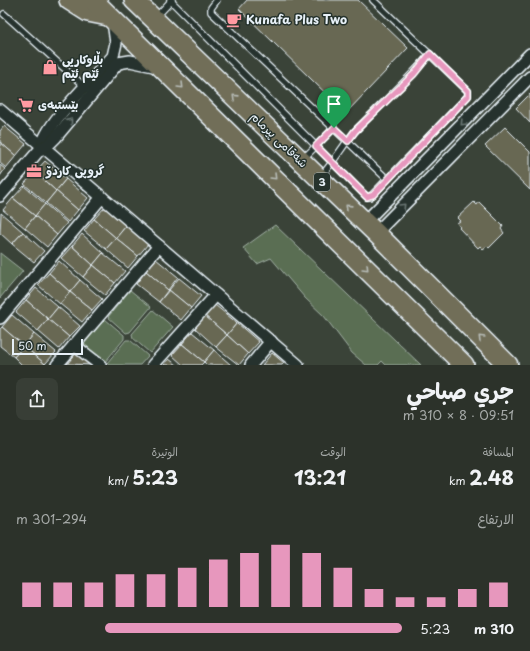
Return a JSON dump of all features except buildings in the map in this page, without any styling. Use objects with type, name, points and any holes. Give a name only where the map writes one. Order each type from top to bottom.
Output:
[{"type":"highway","points":[[69,0],[88,12],[111,18]]},
{"type":"highway","points":[[93,0],[464,365]]},
{"type":"highway","name":"شەقامی پیرمام","points":[[134,0],[370,228],[508,365]]},
{"type":"street","points":[[0,196],[42,147],[44,136],[48,130],[113,56],[116,43],[111,18]]},
{"type":"street","points":[[370,228],[483,102],[530,54]]},
{"type":"street","points":[[42,147],[48,145],[56,137],[118,63],[130,61],[162,68]]},
{"type":"street","points":[[370,228],[494,113],[530,76]]},
{"type":"street","points":[[500,84],[512,95]]},
{"type":"street","points":[[483,102],[494,113]]},
{"type":"street","points":[[0,110],[298,365]]},
{"type":"street","points":[[0,318],[102,198]]},
{"type":"street","points":[[57,365],[159,246]]},
{"type":"street","points":[[153,365],[216,295]]},
{"type":"street","points":[[251,365],[270,341]]},
{"type":"street","points":[[74,345],[100,365]]},
{"type":"lane","points":[[155,19],[171,0],[367,197],[373,195],[468,96],[468,91],[373,0]]},
{"type":"lane","points":[[216,0],[211,8],[211,12],[387,179]]},
{"type":"lane","points":[[4,14],[85,88]]},
{"type":"lane","points":[[319,179],[333,163],[355,131],[414,74],[430,54]]},
{"type":"lane","points":[[300,161],[334,128]]},
{"type":"green space","points":[[275,225],[421,365],[386,365],[382,361],[378,365],[366,365],[352,353],[324,316],[305,298],[271,258],[257,264],[243,248]]},
{"type":"green space","points":[[0,253],[23,271],[0,298]]},
{"type":"green space","points":[[130,290],[151,307],[130,332],[126,333],[108,317]]},
{"type":"green space","points":[[153,310],[173,327],[150,353],[133,338],[132,334]]},
{"type":"green space","points":[[105,319],[124,335],[124,339],[105,362],[84,344]]},
{"type":"green space","points":[[126,340],[130,340],[148,356],[140,365],[109,365],[107,363]]},
{"type":"place","name":"Kunafa Plus Two","points":[[234,20]]},
{"type":"place","name":"بڵاوکاریی ئێم ئێم","points":[[50,67]]},
{"type":"place","name":"بێستبەی","points":[[26,105]]},
{"type":"place","name":"گروپی کاردۆ","points":[[34,171]]},
{"type":"route","points":[[430,54],[468,91],[468,96],[370,197],[367,197],[316,146],[334,128],[348,141],[355,131],[414,74],[430,54]]}]
